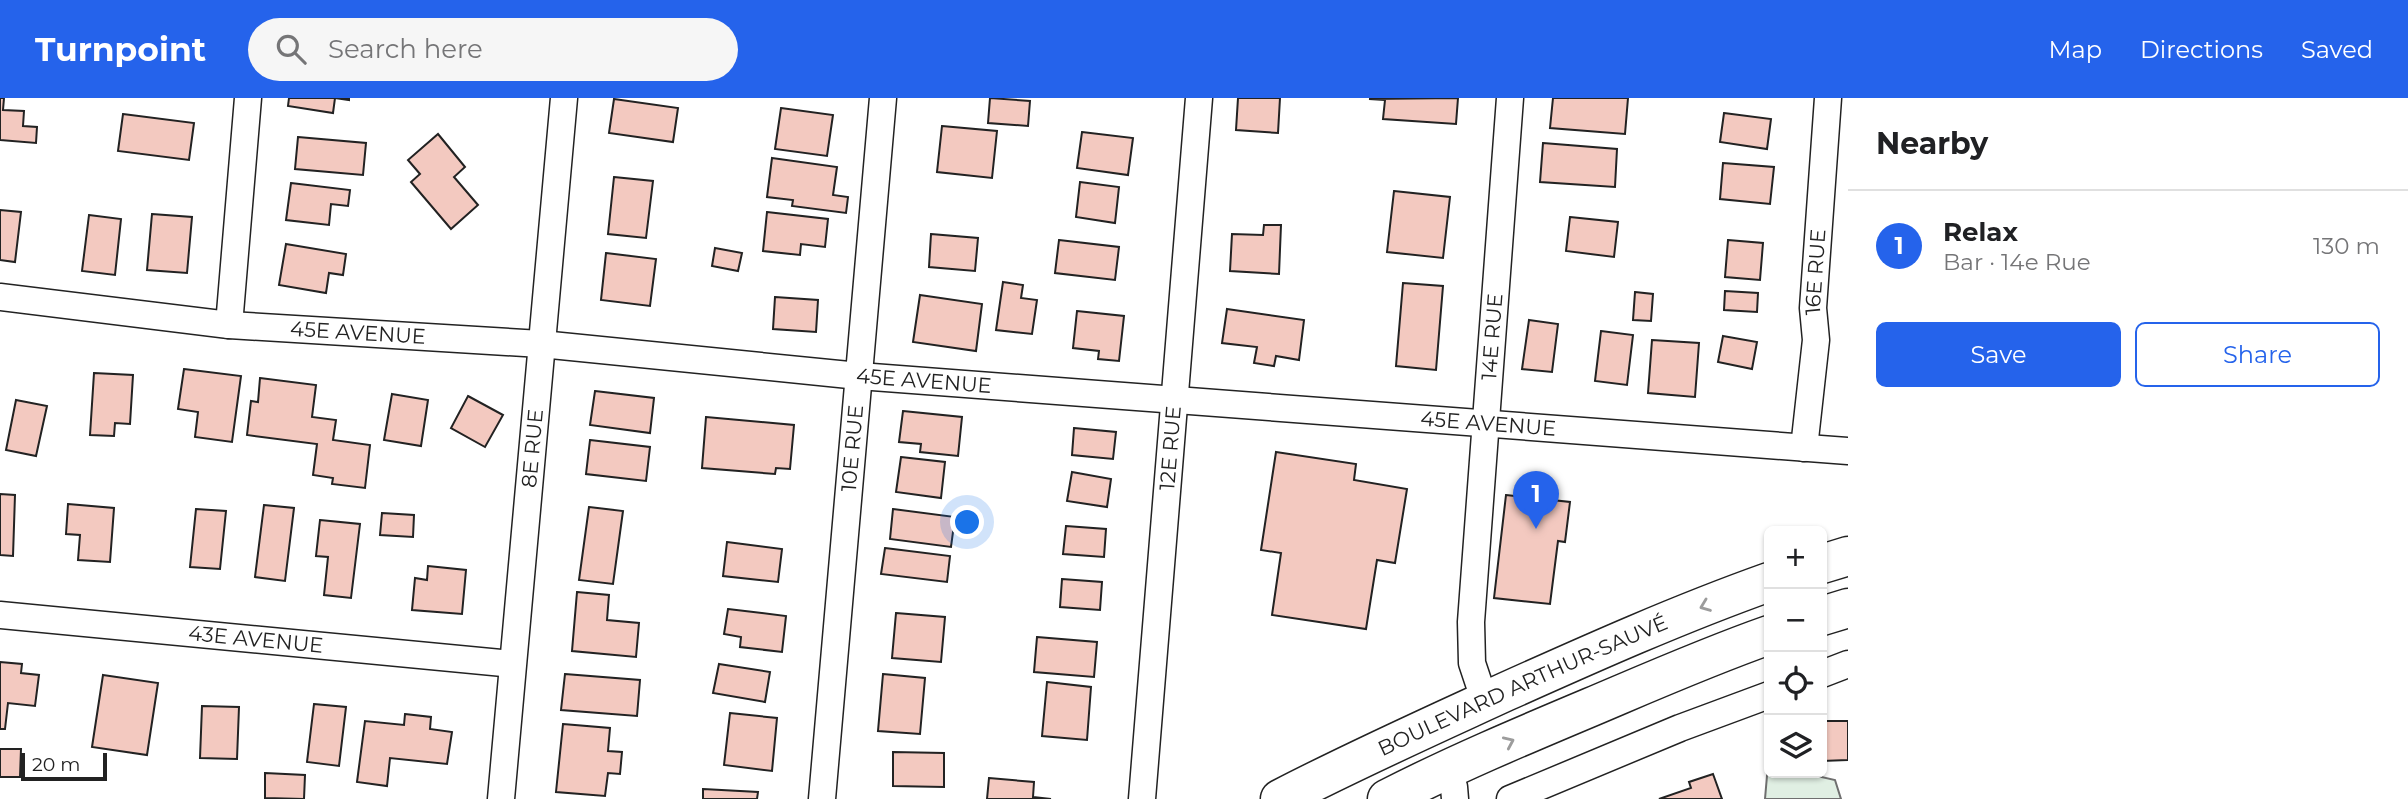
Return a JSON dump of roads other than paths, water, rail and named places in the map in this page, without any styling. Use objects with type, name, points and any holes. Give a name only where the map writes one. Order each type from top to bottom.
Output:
[{"type":"main road","points":[[1827,562],[1848,556]]},
{"type":"main road","name":"BOULEVARD ARTHUR-SAUVÉ","points":[[1279,799],[1650,628],[1764,584]]},
{"type":"main road","points":[[1827,614],[1848,608]]},
{"type":"main road","points":[[1387,799],[1451,784],[1671,673],[1764,637]]},
{"type":"street","points":[[229,325],[248,98]]},
{"type":"street","name":"8E RUE","points":[[501,799],[564,98]]},
{"type":"street","name":"10E RUE","points":[[822,799],[883,98]]},
{"type":"street","name":"12E RUE","points":[[1142,799],[1199,98]]},
{"type":"street","name":"14E RUE","points":[[1485,702],[1472,663],[1471,622],[1510,98]]},
{"type":"street","name":"16E RUE","points":[[1804,447],[1816,340],[1813,308],[1828,98]]},
{"type":"street","name":"45E AVENUE","points":[[0,297],[229,325],[541,344],[859,376],[1848,451]]},
{"type":"street","name":"43E AVENUE","points":[[0,615],[512,664]]},
{"type":"street","points":[[1827,672],[1848,664]]},
{"type":"street","points":[[1510,799],[1680,728],[1764,697]]},
{"type":"place","name":"Relax","points":[[1536,529]]}]
